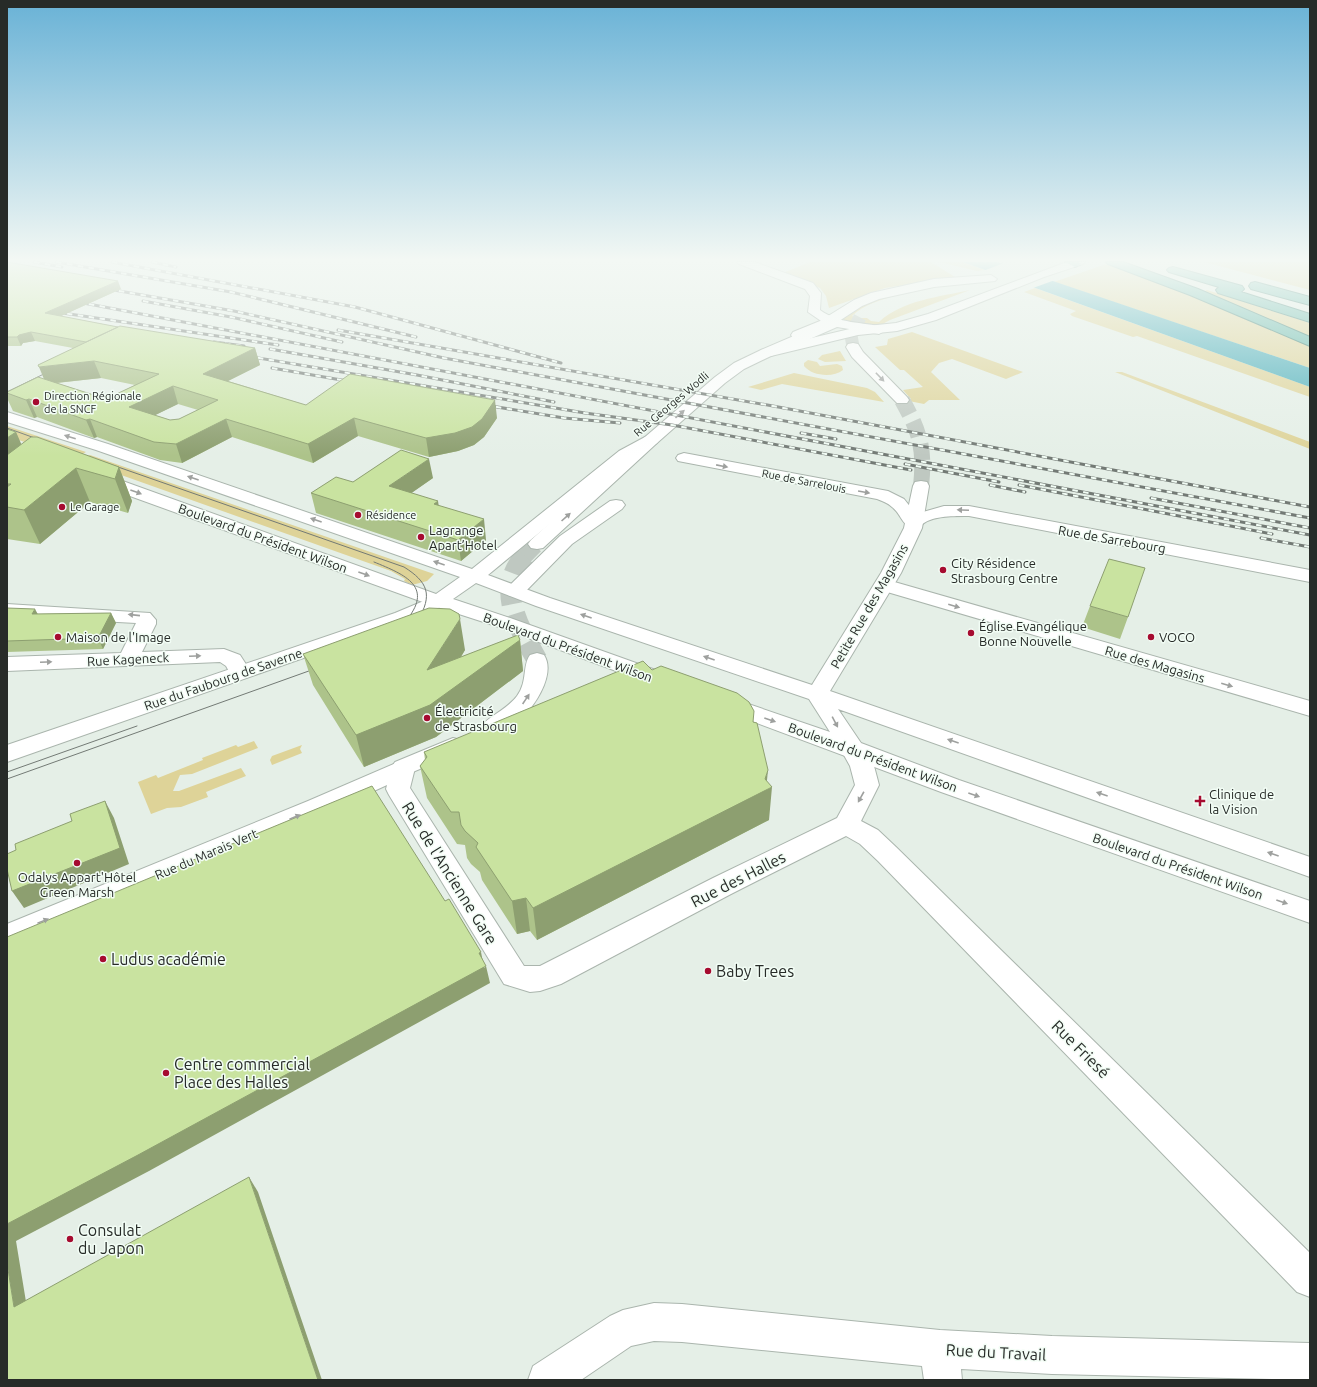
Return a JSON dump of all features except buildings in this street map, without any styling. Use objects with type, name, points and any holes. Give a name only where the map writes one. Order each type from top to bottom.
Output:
[{"type":"highway","points":[[1275,327],[1310,342]]},
{"type":"main road","name":"Rue Georges Wodli","points":[[537,544],[647,431],[712,370],[818,327]]},
{"type":"main road","points":[[438,601],[475,576],[575,494],[592,483],[625,454],[647,431],[739,366],[819,327]]},
{"type":"main road","points":[[866,327],[879,330]]},
{"type":"main road","points":[[766,353],[858,331],[879,330],[898,327]]},
{"type":"main road","points":[[853,347],[902,400]]},
{"type":"main road","points":[[7,417],[109,450],[475,576],[1310,867]]},
{"type":"main road","name":"Rue de Sarrelouis","points":[[684,458],[882,495],[898,504],[915,520]]},
{"type":"main road","name":"Boulevard du Président Wilson","points":[[87,474],[678,686]]},
{"type":"main road","name":"Petite Rue des Magasins","points":[[817,695],[884,585],[915,520],[921,486]]},
{"type":"main road","points":[[476,614],[497,604],[515,591],[566,540],[616,505]]},
{"type":"main road","name":"Rue de Sarrebourg","points":[[915,520],[944,511],[969,510],[1001,518],[1310,576]]},
{"type":"main road","name":"Rue des Magasins","points":[[884,585],[1310,709]]},
{"type":"main road","name":"Rue du Faubourg de Saverne","points":[[7,754],[402,617],[438,601]]},
{"type":"main road","points":[[7,610],[143,617],[146,620],[146,624],[128,659]]},
{"type":"main road","name":"Rue Kageneck","points":[[7,664],[229,656],[234,660],[240,672]]},
{"type":"main road","name":"Rue du Marais Vert","points":[[7,936],[266,829],[371,783],[400,779],[488,732],[517,712],[529,696],[538,671],[537,660]]},
{"type":"main road","points":[[817,695],[852,748],[862,766],[867,785],[846,825]]},
{"type":"main road","name":"Boulevard du Président Wilson","points":[[708,697],[852,748],[950,786],[1310,912]]},
{"type":"main road","name":"Rue de l'Ancienne Gare","points":[[400,779],[514,975]]},
{"type":"main road","name":"Rue des Halles","points":[[514,975],[525,980],[537,980],[556,973],[722,886],[846,825]]},
{"type":"main road","name":"Rue Friesé","points":[[846,825],[869,837],[887,854],[1310,1279]]},
{"type":"main road","name":"Rue du Travail","points":[[547,1380],[623,1329],[654,1322],[682,1323],[942,1364],[1060,1355],[1310,1362]]},
{"type":"shaded area","points":[[1103,327],[1143,327],[1310,387],[1310,397],[1137,336],[1133,337]]},
{"type":"shaded area","points":[[1187,327],[1265,327],[1310,346],[1310,368]]},
{"type":"shaded area","points":[[1285,327],[1310,327],[1310,337]]},
{"type":"shaded area","points":[[912,332],[1023,372],[1006,379],[952,359],[939,363],[931,372],[960,400],[929,400],[924,404],[904,400],[911,399],[903,390],[923,387],[904,370],[900,370],[875,347],[887,345],[888,339]]},
{"type":"shaded area","points":[[840,351],[846,361],[825,362],[818,359],[822,355]]},
{"type":"shaded area","points":[[808,360],[817,362],[820,366],[837,364],[842,366],[843,370],[839,373],[828,375],[817,374],[804,366],[804,363]]},
{"type":"shaded area","points":[[1115,372],[1122,372],[1310,442],[1310,449]]},
{"type":"shaded area","points":[[794,373],[867,388],[875,392],[884,402],[782,384],[761,390],[748,387]]},
{"type":"shaded area","points":[[7,426],[86,452],[74,459],[7,436]]},
{"type":"shaded area","points":[[90,455],[434,574],[427,581],[412,585],[391,571],[79,460]]},
{"type":"shaded area","points":[[254,741],[258,748],[192,774],[180,775],[173,791],[179,791],[241,768],[246,776],[206,792],[208,797],[181,807],[167,808],[151,814],[138,782],[156,775],[158,778],[203,760],[202,758],[236,745],[238,747]]},
{"type":"shaded area","points":[[302,745],[300,749],[302,753],[272,765],[270,760],[272,756]]},
{"type":"water","points":[[1143,327],[1188,327],[1310,368],[1310,387]]},
{"type":"tunnel","points":[[853,347],[851,335],[855,327]]},
{"type":"tunnel","points":[[902,400],[913,422],[920,441],[922,461],[921,486]]},
{"type":"tunnel","points":[[525,556],[537,544]]},
{"type":"tunnel","points":[[525,556],[516,569],[512,582],[511,595],[517,622],[537,660]]},
{"type":"tram line","points":[[7,392],[52,370]]},
{"type":"tram line","points":[[7,428],[43,441]]},
{"type":"tram line","points":[[98,460],[404,567],[418,578],[426,590],[426,603],[418,620]]},
{"type":"tram line","points":[[374,562],[406,577],[417,591],[417,600],[414,610],[405,622]]},
{"type":"tram line","points":[[7,779],[320,667]]},
{"type":"tram line","points":[[7,772],[137,726]]},
{"type":"railway","points":[[155,327],[278,345]]},
{"type":"railway","points":[[209,327],[1310,535]]},
{"type":"railway","points":[[274,327],[342,342]]},
{"type":"railway","points":[[304,327],[444,358],[1310,518]]},
{"type":"railway","points":[[374,327],[416,337]]},
{"type":"railway","points":[[428,327],[561,363]]},
{"type":"railway","points":[[338,330],[773,406],[1310,507]]},
{"type":"railway","points":[[214,342],[244,346]]},
{"type":"railway","points":[[270,349],[417,375],[554,402]]},
{"type":"railway","points":[[247,356],[585,413],[672,425],[911,470]]},
{"type":"railway","points":[[272,368],[353,382]]},
{"type":"railway","points":[[485,405],[564,418],[620,423]]},
{"type":"railway","points":[[801,433],[836,439]]},
{"type":"railway","points":[[905,464],[999,482]]},
{"type":"railway","points":[[990,485],[1025,492]]},
{"type":"railway","points":[[1019,485],[1272,534]]},
{"type":"railway","points":[[1151,498],[1310,528]]},
{"type":"railway","points":[[1261,538],[1310,547]]},
{"type":"place","name":"Direction Régionale de la SNCF","points":[[36,402]]},
{"type":"place","name":"Le Garage","points":[[62,507]]},
{"type":"place","name":"Résidence","points":[[358,515]]},
{"type":"place","name":"Lagrange Apart’Hotel","points":[[421,537]]},
{"type":"place","name":"City Résidence Strasbourg Centre","points":[[943,570]]},
{"type":"place","name":"Église Evangélique Bonne Nouvelle","points":[[971,633]]},
{"type":"place","name":"Maison de l'Image","points":[[58,637]]},
{"type":"place","name":"VOCO","points":[[1151,637]]},
{"type":"place","name":"Électricité de Strasbourg","points":[[427,718]]},
{"type":"place","name":"Clinique de la Vision","points":[[1200,801]]},
{"type":"place","name":"Odalys Appart'Hôtel Green Marsh","points":[[77,863]]},
{"type":"place","name":"Ludus académie","points":[[103,959]]},
{"type":"place","name":"Baby Trees","points":[[708,971]]},
{"type":"place","name":"Centre commercial Place des Halles","points":[[166,1073]]},
{"type":"place","name":"Consulat du Japon","points":[[70,1239]]}]
